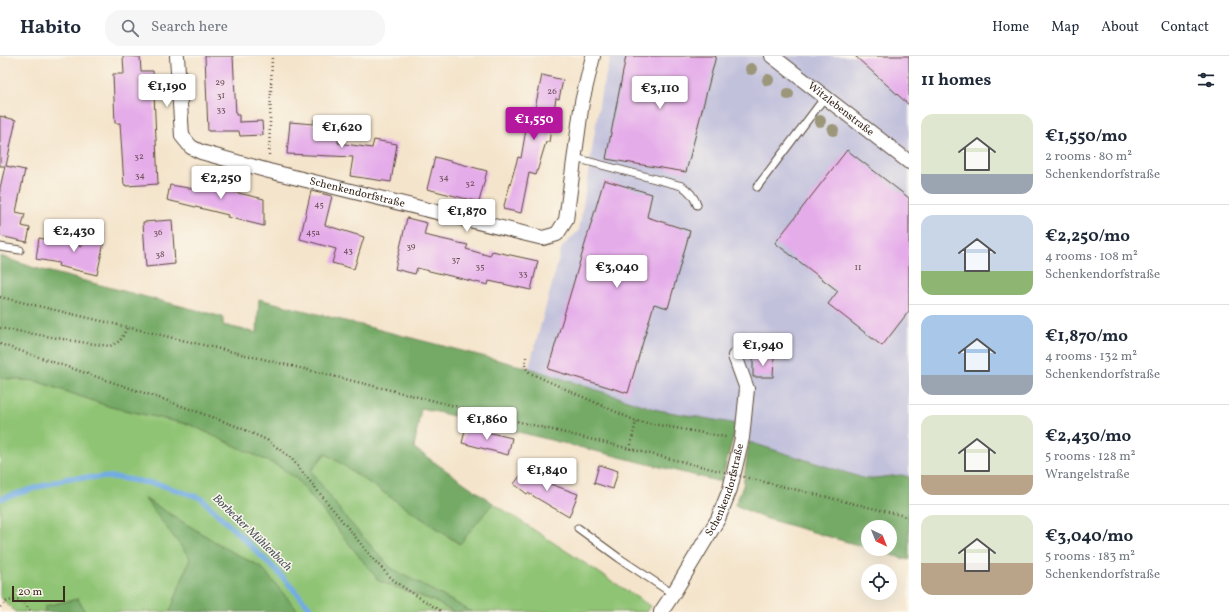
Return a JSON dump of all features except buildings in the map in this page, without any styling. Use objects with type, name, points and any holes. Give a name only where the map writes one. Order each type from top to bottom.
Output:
[{"type":"street","name":"Schenkendorfstraße","points":[[177,56],[182,136],[191,146],[201,152],[268,171],[543,238],[557,234],[566,220],[582,102],[593,56]]},
{"type":"street","name":"Witzlebenstraße","points":[[772,56],[909,162]]},
{"type":"street","name":"Schenkendorfstraße","points":[[661,612],[718,519],[730,489],[742,438],[747,389],[735,356]]},
{"type":"lane","points":[[757,187],[825,97]]},
{"type":"lane","points":[[575,158],[682,186],[691,193],[697,205]]},
{"type":"lane","points":[[0,247],[20,250]]},
{"type":"lane","points":[[578,528],[619,558],[673,594]]},
{"type":"path","points":[[268,171],[272,56]]},
{"type":"path","points":[[0,297],[295,366],[649,455],[909,518]]},
{"type":"path","points":[[0,328],[110,346],[120,341],[128,328]]},
{"type":"path","points":[[0,344],[185,407],[236,426],[267,440],[291,458],[374,560],[392,579],[442,612]]},
{"type":"path","points":[[526,357],[525,367],[530,373],[636,421],[742,438]]},
{"type":"path","points":[[630,449],[636,421]]},
{"type":"path","points":[[0,607],[4,602],[17,599],[26,605],[31,612]]},
{"type":"shaded area","points":[[611,56],[909,56],[909,477],[901,475],[866,479],[749,442],[749,426],[658,410],[529,368],[562,247],[579,230],[601,93]]},
{"type":"green space","points":[[0,256],[35,268],[223,317],[223,325],[257,333],[259,299],[529,368],[658,410],[737,424],[721,482],[421,408],[414,448],[493,503],[460,544],[325,453],[311,471],[345,517],[391,568],[472,612],[453,612],[434,601],[379,581],[297,479],[278,466],[191,425],[111,407],[36,381],[0,378]]},
{"type":"green space","points":[[0,378],[36,381],[111,407],[191,425],[278,466],[297,479],[379,581],[434,601],[453,612],[299,612],[261,567],[230,551],[145,499],[190,558],[170,612],[85,612],[78,599],[45,606],[45,612],[15,612],[0,597]]},
{"type":"green space","points":[[749,442],[866,479],[901,475],[909,477],[909,560],[895,556],[897,556],[897,520],[861,520],[861,546],[761,517],[735,505],[743,486]]},
{"type":"green space","points":[[326,453],[459,544],[493,503],[650,606],[646,612],[472,612],[391,568],[345,517],[311,471]]},
{"type":"green space","points":[[144,498],[230,551],[261,567],[299,612],[170,612],[190,558]]},
{"type":"green space","points":[[78,599],[85,612],[45,612],[45,606]]},
{"type":"waterway","name":"Borbecker Mühlenbach","points":[[0,499],[68,478],[114,477],[161,485],[201,498],[277,571],[314,612]]}]
